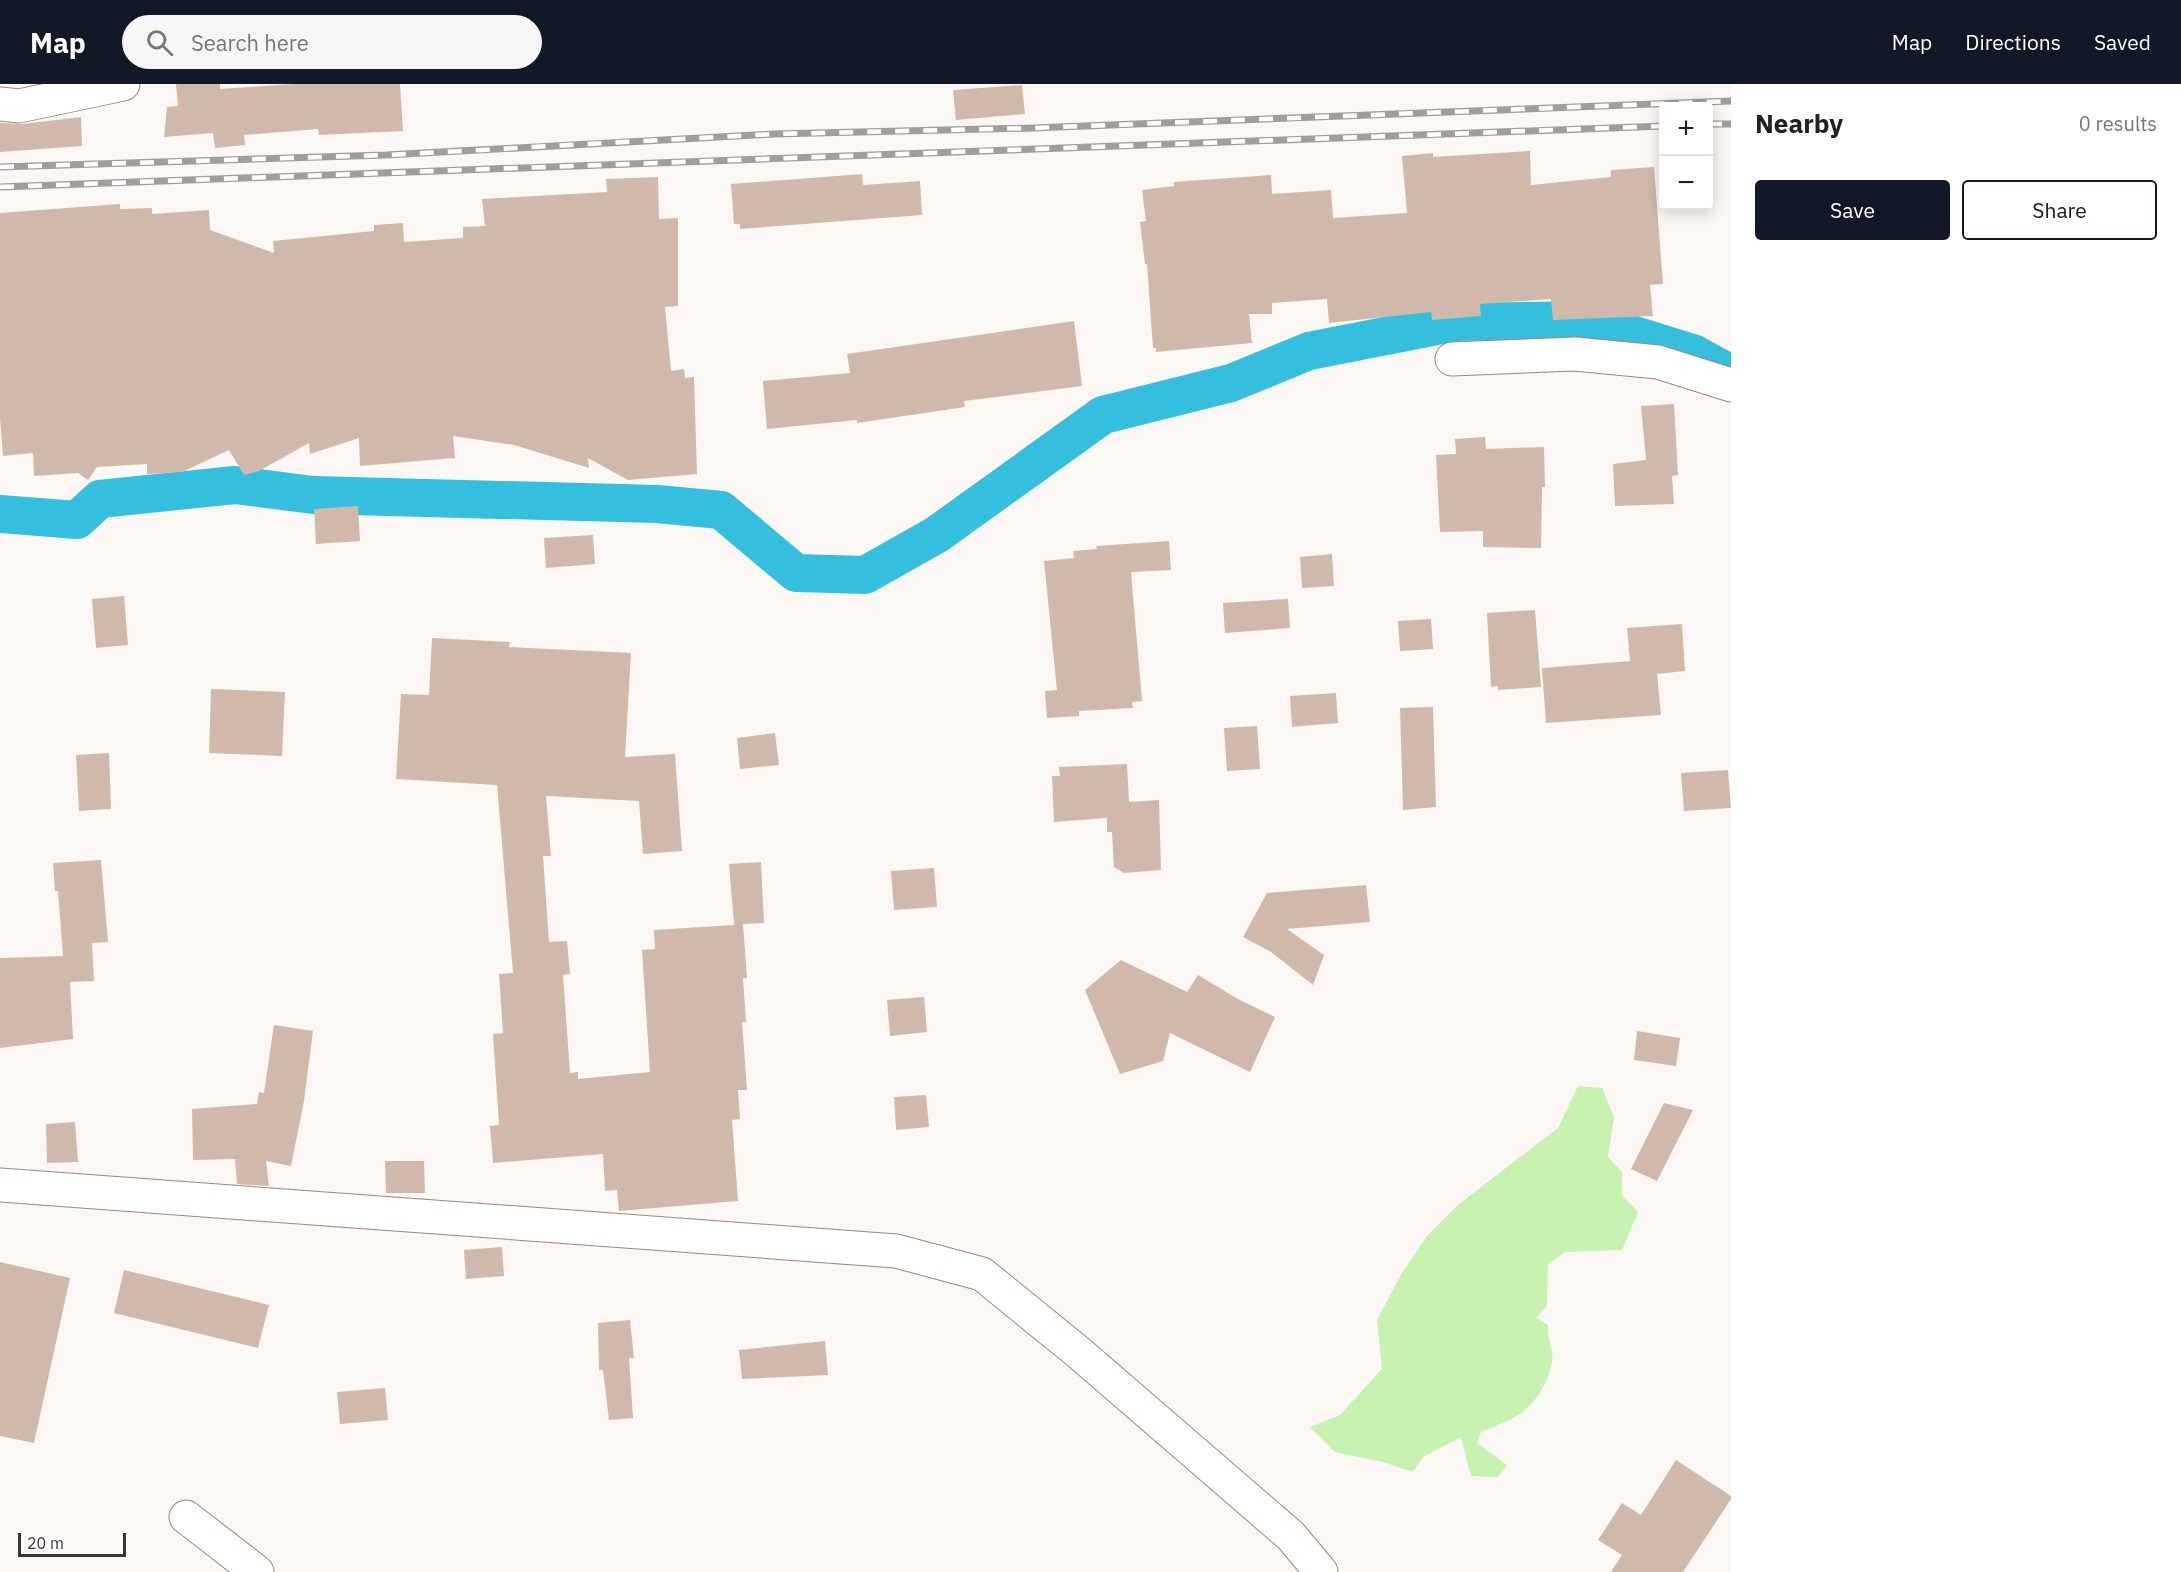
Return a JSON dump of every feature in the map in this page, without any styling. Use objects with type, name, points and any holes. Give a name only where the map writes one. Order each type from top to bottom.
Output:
[{"type":"street","points":[[0,105],[18,106],[123,84]]},
{"type":"street","points":[[1452,359],[1575,354],[1658,362],[1731,385]]},
{"type":"street","points":[[0,1185],[896,1251],[982,1274],[1078,1352],[1291,1536],[1321,1572]]},
{"type":"street","points":[[186,1517],[257,1572]]},
{"type":"green space","points":[[1578,1086],[1602,1088],[1614,1117],[1608,1157],[1622,1172],[1622,1195],[1638,1212],[1622,1250],[1565,1252],[1548,1264],[1547,1306],[1536,1318],[1548,1325],[1552,1361],[1547,1380],[1530,1406],[1511,1419],[1481,1432],[1477,1443],[1507,1465],[1498,1477],[1471,1476],[1461,1437],[1423,1457],[1413,1472],[1383,1462],[1335,1452],[1310,1427],[1340,1415],[1382,1369],[1377,1320],[1402,1273],[1426,1237],[1459,1204],[1558,1128]]},
{"type":"building","points":[[176,84],[220,84],[220,89],[293,84],[400,84],[403,131],[319,135],[318,129],[244,135],[245,145],[215,148],[213,133],[164,137],[167,107],[178,106]]},
{"type":"building","points":[[1022,85],[1025,114],[956,120],[953,90]]},
{"type":"building","points":[[81,117],[82,146],[0,152],[0,123],[23,124]]},
{"type":"building","points":[[1530,151],[1531,185],[1611,177],[1611,170],[1654,167],[1663,284],[1650,285],[1653,316],[1553,320],[1551,299],[1480,304],[1481,316],[1432,320],[1431,312],[1329,323],[1327,299],[1272,303],[1272,314],[1249,314],[1252,343],[1156,352],[1156,348],[1153,348],[1147,264],[1145,264],[1140,222],[1146,221],[1142,190],[1174,186],[1174,182],[1271,175],[1272,194],[1331,190],[1333,218],[1407,213],[1402,156],[1433,153],[1433,157]]},
{"type":"building","points":[[862,174],[863,185],[920,181],[922,215],[740,229],[740,224],[734,224],[731,184]]},
{"type":"building","points":[[658,177],[659,219],[678,218],[678,306],[665,307],[671,371],[684,369],[685,378],[694,377],[697,474],[628,480],[588,458],[589,468],[514,445],[453,436],[455,458],[360,466],[359,438],[310,454],[309,443],[259,471],[244,475],[229,450],[182,472],[147,474],[147,464],[97,467],[88,480],[78,473],[34,476],[33,453],[3,456],[0,418],[0,213],[120,204],[120,209],[152,208],[152,214],[209,210],[210,230],[274,253],[273,241],[374,231],[374,225],[403,223],[404,242],[463,238],[463,227],[485,226],[482,199],[607,192],[606,179]]},
{"type":"building","points":[[1074,321],[1082,386],[964,401],[965,407],[857,423],[857,420],[767,429],[763,381],[850,373],[847,354]]},
{"type":"building","points":[[1674,404],[1678,475],[1672,476],[1674,504],[1615,506],[1613,464],[1646,460],[1641,406]]},
{"type":"building","points":[[1485,437],[1486,449],[1544,447],[1545,487],[1542,487],[1541,548],[1483,547],[1483,531],[1440,532],[1436,455],[1456,454],[1455,439]]},
{"type":"building","points":[[358,506],[360,541],[316,544],[314,509]]},
{"type":"building","points":[[593,535],[595,564],[546,568],[544,538]]},
{"type":"building","points":[[1169,541],[1171,570],[1131,572],[1142,701],[1132,702],[1133,708],[1079,711],[1079,716],[1047,718],[1045,691],[1057,690],[1044,561],[1074,558],[1073,551],[1097,549],[1096,546]]},
{"type":"building","points":[[1332,554],[1334,586],[1302,588],[1300,557]]},
{"type":"building","points":[[124,596],[128,645],[96,648],[92,599]]},
{"type":"building","points":[[1288,599],[1290,628],[1225,633],[1223,603]]},
{"type":"building","points":[[1535,610],[1541,687],[1498,690],[1498,686],[1491,687],[1487,613]]},
{"type":"building","points":[[1431,619],[1433,649],[1400,651],[1398,621]]},
{"type":"building","points":[[1682,624],[1685,671],[1657,674],[1661,715],[1546,723],[1542,668],[1630,661],[1627,628]]},
{"type":"building","points":[[432,638],[510,642],[509,647],[631,653],[625,757],[675,754],[682,851],[643,854],[639,801],[546,796],[551,856],[543,856],[549,942],[567,941],[570,974],[563,975],[570,1073],[578,1072],[578,1079],[650,1072],[642,950],[655,949],[654,930],[734,925],[729,864],[761,862],[764,923],[743,924],[747,978],[743,978],[746,1022],[742,1022],[747,1090],[738,1090],[740,1119],[732,1120],[738,1201],[619,1211],[617,1190],[605,1191],[603,1154],[493,1163],[490,1126],[499,1125],[493,1034],[503,1033],[499,974],[513,973],[497,785],[396,779],[401,694],[429,695]]},
{"type":"building","points":[[211,689],[285,692],[282,756],[209,753]]},
{"type":"building","points":[[1336,693],[1338,723],[1292,727],[1290,696]]},
{"type":"building","points":[[1433,707],[1436,807],[1403,810],[1400,708]]},
{"type":"building","points":[[1257,726],[1260,769],[1227,771],[1224,728]]},
{"type":"building","points":[[775,733],[779,765],[740,769],[737,738]]},
{"type":"building","points":[[109,753],[111,809],[79,811],[76,755]]},
{"type":"building","points":[[1127,764],[1129,802],[1159,800],[1161,870],[1124,873],[1114,867],[1112,832],[1107,832],[1107,818],[1054,822],[1052,776],[1060,776],[1059,767]]},
{"type":"building","points":[[1728,770],[1731,808],[1684,811],[1681,773]]},
{"type":"building","points":[[101,860],[108,942],[92,943],[94,981],[70,982],[73,1039],[0,1048],[0,958],[63,956],[58,891],[55,891],[53,863]]},
{"type":"building","points":[[934,868],[937,907],[894,910],[891,871]]},
{"type":"building","points":[[1366,885],[1370,922],[1287,929],[1324,955],[1313,985],[1271,952],[1243,937],[1267,893]]},
{"type":"building","points":[[1121,960],[1187,992],[1198,975],[1238,999],[1275,1017],[1250,1072],[1170,1033],[1163,1061],[1120,1074],[1085,990]]},
{"type":"building","points":[[924,997],[927,1032],[890,1036],[887,1000]]},
{"type":"building","points":[[274,1025],[313,1031],[304,1101],[291,1166],[266,1161],[269,1186],[237,1184],[235,1159],[193,1160],[192,1109],[257,1104],[259,1092],[264,1093]]},
{"type":"building","points":[[1637,1031],[1680,1038],[1676,1066],[1634,1060]]},
{"type":"building","points":[[926,1095],[929,1127],[896,1130],[894,1097]]},
{"type":"building","points":[[1664,1103],[1693,1110],[1657,1181],[1631,1169]]},
{"type":"building","points":[[75,1122],[78,1162],[47,1163],[46,1124]]},
{"type":"building","points":[[385,1161],[424,1161],[425,1193],[386,1193]]},
{"type":"building","points":[[502,1247],[504,1276],[466,1279],[464,1250]]},
{"type":"building","points":[[0,1262],[70,1278],[34,1443],[0,1436]]},
{"type":"building","points":[[124,1270],[269,1305],[258,1348],[114,1313]]},
{"type":"building","points":[[630,1320],[634,1358],[629,1358],[633,1418],[609,1420],[603,1370],[599,1370],[598,1323]]},
{"type":"building","points":[[825,1341],[828,1375],[742,1379],[739,1350]]},
{"type":"building","points":[[385,1388],[388,1420],[340,1424],[337,1392]]},
{"type":"building","points":[[1676,1460],[1731,1496],[1731,1499],[1683,1572],[1611,1572],[1622,1555],[1598,1540],[1622,1503],[1641,1515]]},
{"type":"waterway","points":[[0,514],[77,520],[100,499],[235,485],[313,495],[657,504],[721,510],[796,573],[865,575],[936,535],[1103,415],[1231,383],[1309,351],[1457,322],[1586,320],[1695,354],[1731,374]]},
{"type":"railway","points":[[0,167],[386,155],[774,134],[1033,128],[1731,101]]},
{"type":"railway","points":[[1713,124],[1731,124]]},
{"type":"railway","points":[[0,187],[1659,126]]}]
